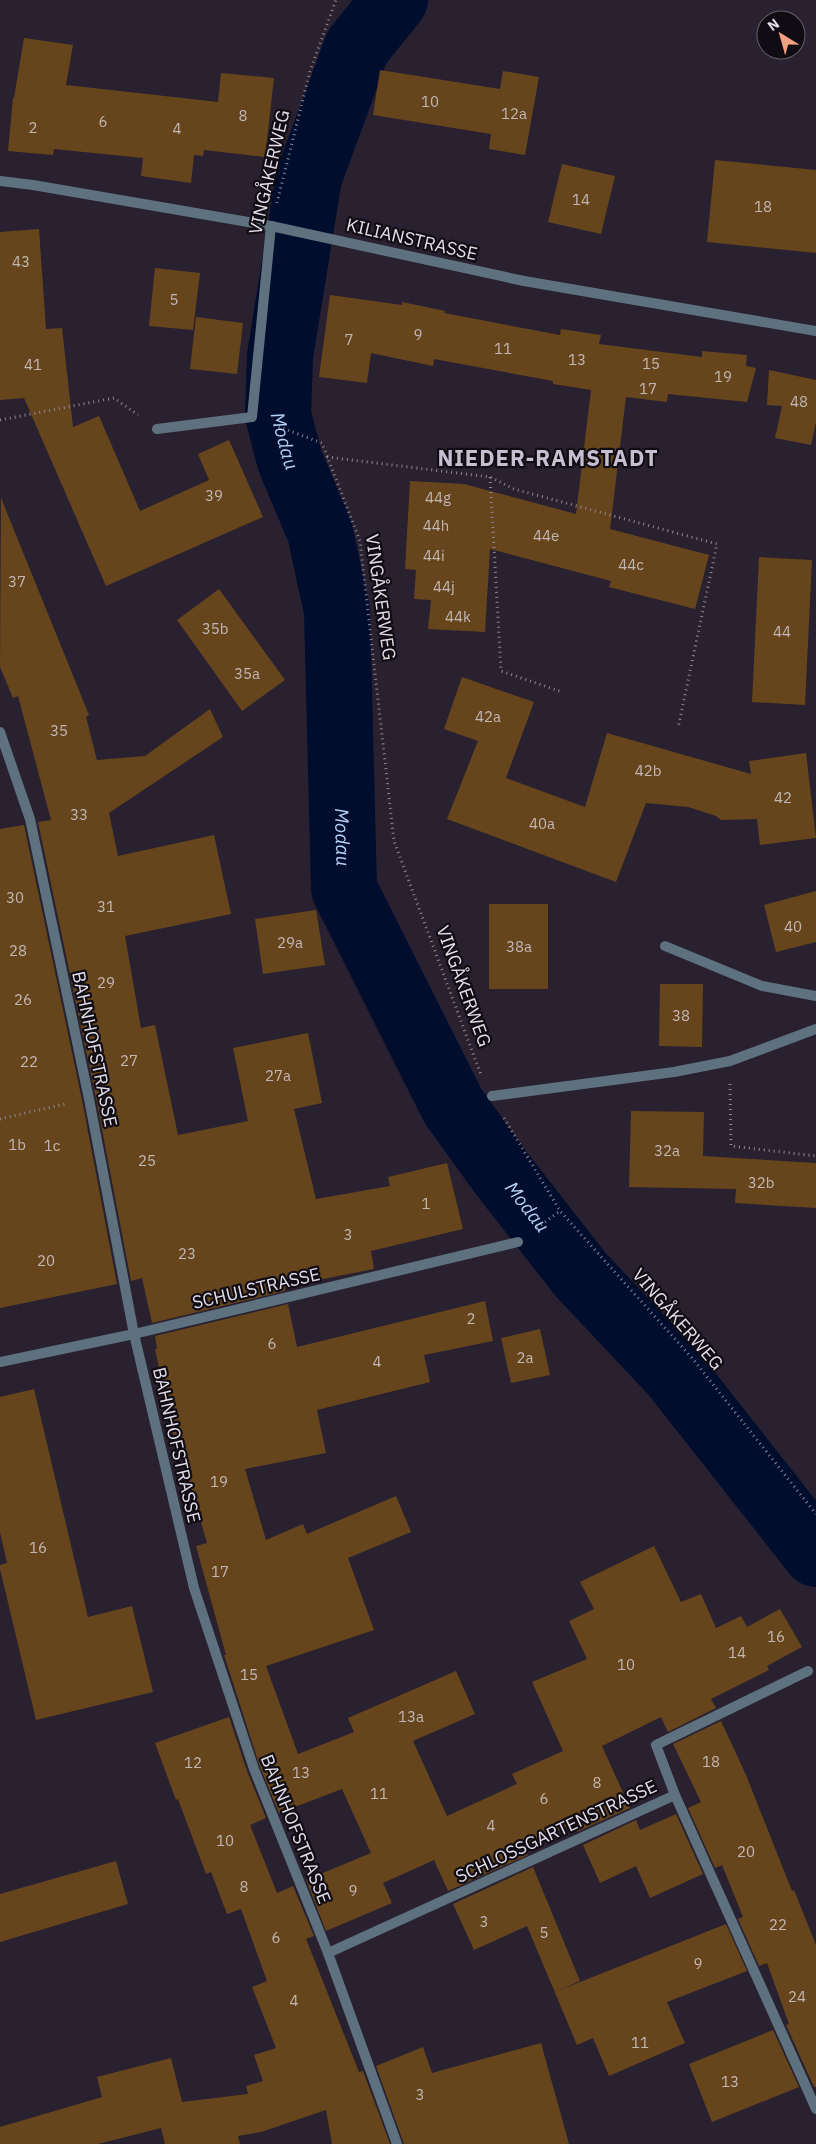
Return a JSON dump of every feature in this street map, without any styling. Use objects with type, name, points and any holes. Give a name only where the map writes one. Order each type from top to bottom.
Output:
[{"type":"street","name":"KILIANSTRASSE","points":[[0,182],[33,185],[271,226],[524,281],[816,331]]},
{"type":"street","name":"VINGÅKERWEG","points":[[252,417],[271,226]]},
{"type":"street","points":[[156,429],[252,417]]},
{"type":"street","name":"BAHNHOFSTRASSE","points":[[0,732],[30,819],[89,1099],[134,1334],[194,1588],[254,1770],[328,1953],[397,2144]]},
{"type":"street","points":[[665,946],[762,986],[816,996]]},
{"type":"street","points":[[492,1096],[674,1072],[730,1061],[816,1029]]},
{"type":"street","name":"SCHULSTRASSE","points":[[0,1362],[134,1334],[518,1242]]},
{"type":"street","points":[[675,1795],[656,1745],[808,1671]]},
{"type":"street","name":"SCHLOSSGARTENSTRASSE","points":[[328,1953],[675,1795],[816,2108]]},
{"type":"path","name":"VINGÅKERWEG","points":[[271,226],[310,71],[336,0]]},
{"type":"path","points":[[0,420],[114,398],[156,429]]},
{"type":"path","name":"VINGÅKERWEG","points":[[252,417],[322,443],[360,541],[394,841],[477,1068],[560,1210],[692,1358],[816,1514]]},
{"type":"path","points":[[327,457],[490,478],[514,489],[717,544],[678,728]]},
{"type":"path","points":[[490,478],[501,672],[562,692]]},
{"type":"path","points":[[730,1061],[731,1146],[816,1156]]},
{"type":"path","points":[[0,1119],[89,1099]]},
{"type":"building","points":[[24,38],[73,45],[66,85],[218,102],[221,73],[274,78],[265,157],[204,150],[203,156],[194,155],[191,183],[141,176],[143,158],[54,149],[53,155],[8,151],[13,98]]},
{"type":"building","points":[[380,70],[500,89],[503,71],[539,77],[525,155],[489,149],[491,134],[373,115]]},
{"type":"building","points":[[715,160],[816,170],[816,253],[707,242]]},
{"type":"building","points":[[562,164],[615,176],[601,234],[548,222]]},
{"type":"building","points":[[39,229],[46,329],[62,328],[73,427],[99,416],[140,511],[209,480],[198,454],[229,440],[263,517],[106,586],[24,398],[0,400],[0,232]]},
{"type":"building","points":[[155,268],[200,273],[193,330],[149,326]]},
{"type":"building","points":[[330,295],[402,305],[402,302],[445,311],[444,313],[560,335],[561,329],[601,335],[599,344],[702,357],[702,351],[747,355],[746,366],[756,368],[747,402],[668,394],[667,402],[626,397],[610,529],[709,555],[695,609],[609,587],[611,581],[490,549],[485,632],[428,629],[431,600],[414,599],[416,570],[405,569],[410,481],[464,484],[576,514],[591,390],[434,359],[433,366],[371,353],[367,383],[319,377]]},
{"type":"building","points":[[196,317],[243,323],[237,374],[190,369]]},
{"type":"building","points":[[769,370],[816,380],[816,422],[811,445],[775,438],[782,406],[767,405]]},
{"type":"building","points":[[1,498],[89,715],[86,717],[97,760],[145,756],[210,709],[223,737],[109,813],[118,856],[214,835],[231,914],[125,936],[141,1028],[155,1025],[178,1135],[248,1121],[233,1048],[308,1033],[322,1103],[294,1109],[316,1199],[390,1186],[388,1177],[447,1163],[463,1229],[371,1251],[374,1269],[287,1286],[285,1291],[152,1323],[142,1278],[131,1281],[96,1098],[38,822],[51,820],[18,696],[13,698],[0,667]]},
{"type":"building","points":[[759,557],[812,560],[805,705],[752,702]]},
{"type":"building","points":[[219,589],[285,680],[242,711],[177,620]]},
{"type":"building","points":[[462,677],[534,702],[506,778],[585,807],[607,733],[751,774],[749,761],[806,753],[816,838],[760,845],[757,819],[721,820],[716,816],[688,807],[646,803],[616,882],[447,819],[478,741],[444,729]]},
{"type":"building","points":[[24,825],[82,1100],[117,1284],[0,1308],[0,829]]},
{"type":"building","points":[[816,891],[816,942],[776,952],[764,905]]},
{"type":"building","points":[[489,904],[548,904],[548,989],[489,989]]},
{"type":"building","points":[[316,910],[325,965],[263,974],[255,919]]},
{"type":"building","points":[[660,984],[703,984],[702,1047],[659,1046]]},
{"type":"building","points":[[631,1111],[704,1112],[703,1156],[816,1163],[816,1208],[735,1203],[736,1189],[629,1187]]},
{"type":"building","points":[[485,1301],[493,1341],[424,1355],[430,1382],[317,1410],[326,1453],[245,1469],[266,1540],[303,1524],[307,1534],[396,1496],[411,1532],[348,1558],[374,1630],[266,1666],[298,1754],[354,1732],[348,1718],[456,1671],[475,1714],[413,1741],[447,1816],[517,1784],[512,1774],[563,1751],[532,1682],[587,1659],[569,1621],[594,1609],[580,1582],[654,1546],[681,1602],[701,1594],[716,1628],[741,1616],[747,1627],[780,1609],[802,1647],[767,1666],[769,1670],[711,1699],[716,1708],[668,1732],[661,1717],[602,1746],[630,1808],[577,1832],[573,1824],[524,1846],[528,1855],[448,1891],[434,1860],[383,1883],[392,1903],[326,1931],[306,1880],[371,1853],[342,1789],[279,1813],[260,1767],[224,1655],[226,1655],[196,1546],[207,1543],[177,1438],[174,1439],[155,1349],[157,1349],[155,1336],[288,1304],[297,1347]]},
{"type":"building","points":[[540,1329],[550,1375],[511,1383],[501,1338]]},
{"type":"building","points":[[34,1389],[88,1617],[132,1606],[153,1692],[36,1720],[0,1569],[0,1565],[7,1563],[0,1532],[0,1397]]},
{"type":"building","points":[[229,1717],[247,1771],[266,1818],[250,1825],[277,1893],[293,1886],[314,1936],[306,1939],[359,2072],[363,2071],[390,2144],[332,2144],[326,2110],[261,2132],[238,2136],[240,2144],[165,2144],[161,2128],[98,2144],[0,2144],[0,2127],[102,2097],[97,2077],[171,2058],[182,2102],[248,2094],[246,2086],[263,2081],[254,2055],[276,2048],[252,1987],[267,1981],[241,1909],[227,1914],[211,1872],[206,1874],[155,1743]]},
{"type":"building","points":[[721,1721],[746,1775],[792,1891],[794,1890],[816,1945],[816,2087],[814,2087],[786,2025],[789,2024],[767,1963],[759,1966],[738,1919],[743,1917],[722,1865],[715,1868],[688,1808],[701,1802],[673,1744]]},
{"type":"building","points":[[676,1814],[703,1874],[650,1898],[636,1866],[600,1883],[583,1845],[636,1820],[640,1830]]},
{"type":"building","points":[[116,1861],[128,1904],[0,1942],[0,1894]]},
{"type":"building","points":[[533,1867],[580,1981],[555,1992],[726,1924],[747,1971],[667,2002],[685,2043],[609,2076],[593,2038],[577,2045],[527,1926],[474,1950],[453,1904]]},
{"type":"building","points":[[773,2030],[799,2087],[712,2122],[689,2064]]},
{"type":"building","points":[[541,2043],[569,2144],[404,2144],[376,2066],[423,2047],[432,2073]]},
{"type":"waterway","name":"Modau","points":[[395,0],[357,47],[309,177],[280,356],[278,415],[290,461],[320,532],[337,611],[344,889],[453,1106],[502,1174],[581,1275],[675,1375],[816,1554]]},
{"type":"district","name":"NIEDER-RAMSTADT","points":[[548,457]]}]
